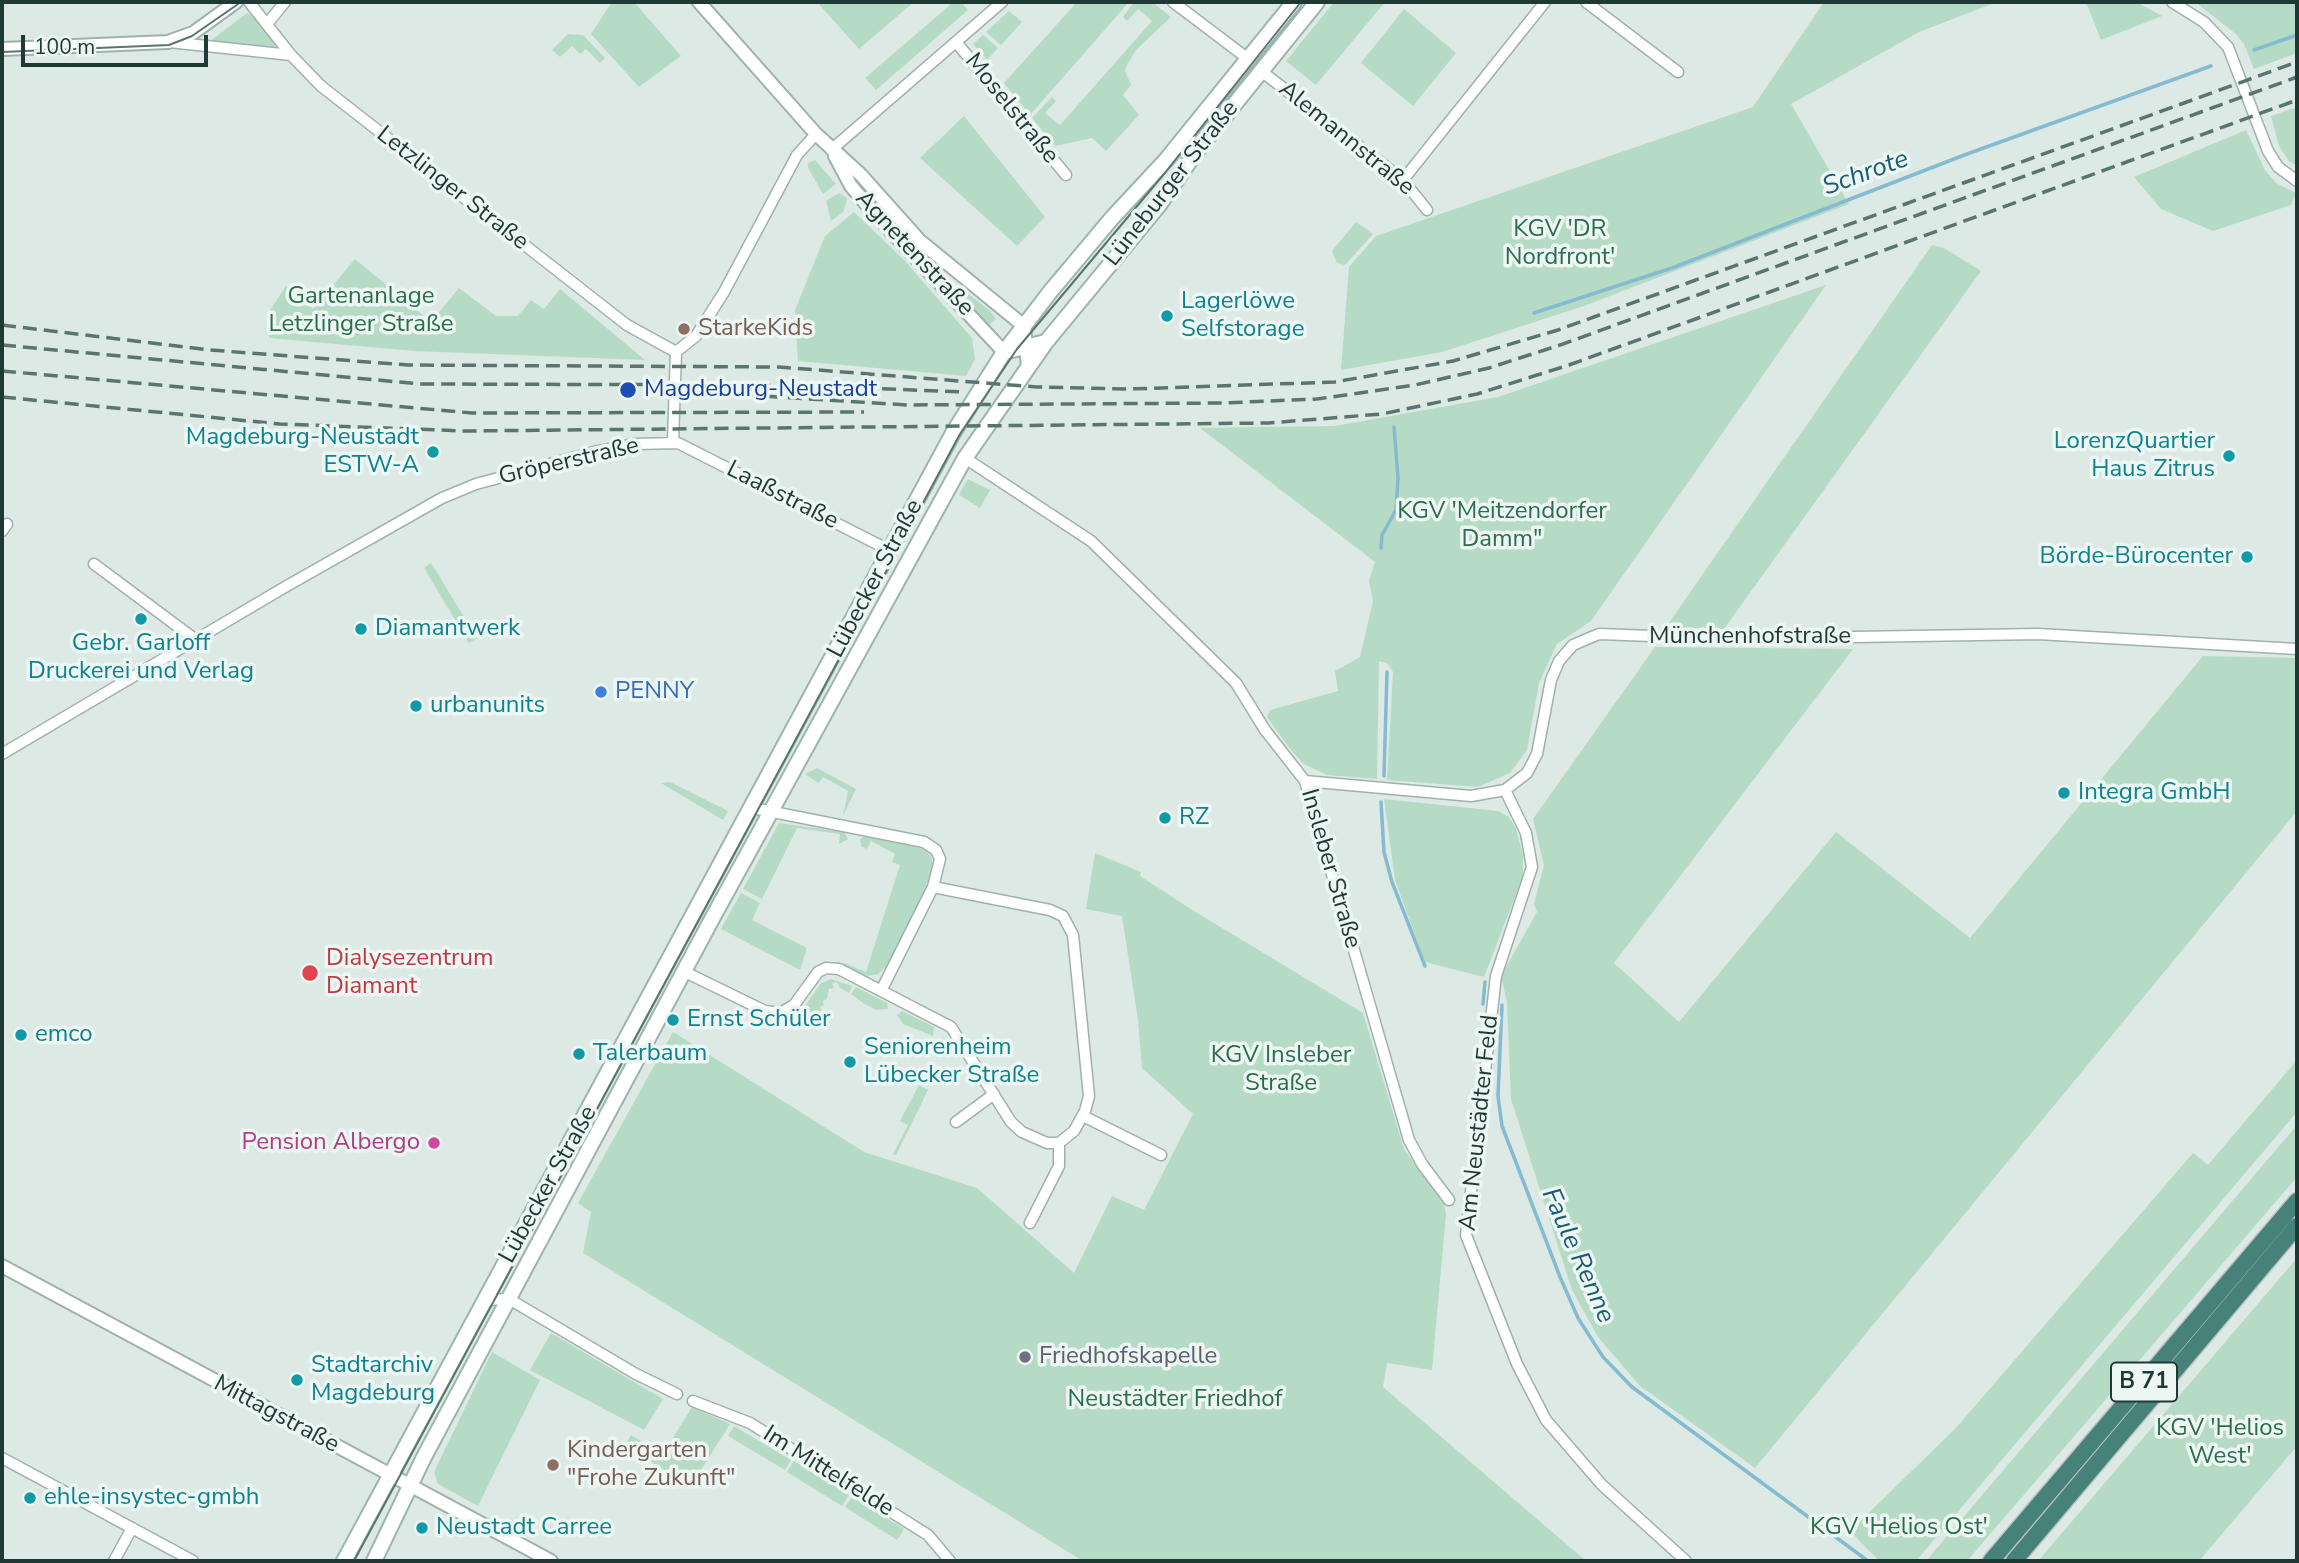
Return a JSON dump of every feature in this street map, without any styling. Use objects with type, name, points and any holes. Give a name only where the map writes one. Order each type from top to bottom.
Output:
[{"type":"highway","name":"B 71","points":[[1991,1561],[2297,1201]]},
{"type":"highway","name":"B 71","points":[[2014,1561],[2297,1226]]},
{"type":"main road","name":"Lüneburger Straße","points":[[1004,352],[1111,218],[1166,160],[1294,2]]},
{"type":"main road","name":"Lüneburger Straße","points":[[1028,367],[1159,205],[1196,152],[1317,2]]},
{"type":"main road","points":[[1004,352],[1026,349],[1046,342]]},
{"type":"main road","name":"Lübecker Straße","points":[[344,1561],[951,437],[1004,352]]},
{"type":"main road","name":"Lübecker Straße","points":[[373,1561],[509,1300],[770,813],[965,458],[1028,367]]},
{"type":"street","points":[[168,42],[193,33],[236,2]]},
{"type":"street","name":"Letzlinger Straße","points":[[249,2],[291,55],[321,86],[627,325],[676,352]]},
{"type":"street","points":[[267,24],[285,2]]},
{"type":"street","name":"Agnetenstraße","points":[[699,2],[816,134],[861,175],[927,248],[1024,326]]},
{"type":"street","points":[[831,150],[1002,2]]},
{"type":"street","points":[[1174,2],[1247,58]]},
{"type":"street","points":[[1403,180],[1545,2]]},
{"type":"street","points":[[1586,2],[1678,72]]},
{"type":"street","points":[[2172,2],[2204,22],[2228,47],[2268,151],[2278,167],[2297,181]]},
{"type":"street","points":[[3,49],[168,42],[291,55]]},
{"type":"street","name":"Moselstraße","points":[[956,42],[1066,175]]},
{"type":"street","name":"Alemannstraße","points":[[1261,71],[1403,180],[1427,210]]},
{"type":"street","points":[[676,352],[696,336],[724,292],[797,155],[816,134]]},
{"type":"street","name":"Agnetenstraße","points":[[831,150],[850,186],[1004,352]]},
{"type":"street","points":[[1024,326],[1028,367]]},
{"type":"street","name":"Gröperstraße","points":[[2,754],[285,587],[460,489],[613,447],[673,442],[676,352]]},
{"type":"street","name":"Laaßstraße","points":[[673,442],[891,551]]},
{"type":"street","name":"Insleber Straße","points":[[965,458],[1077,530],[1110,559],[1238,686],[1261,724],[1305,781],[1409,1140],[1449,1200]]},
{"type":"street","points":[[94,564],[196,640]]},
{"type":"street","name":"Münchenhofstraße","points":[[1505,790],[1527,773],[1537,754],[1556,665],[1573,645],[1595,635],[1745,639],[2038,634],[2297,649]]},
{"type":"street","points":[[1305,781],[1471,796],[1505,790]]},
{"type":"street","name":"Am Neustädter Feld","points":[[1505,790],[1528,841],[1532,867],[1496,976],[1466,1235],[1517,1364],[1546,1420],[1602,1485],[1686,1561]]},
{"type":"street","points":[[753,808],[925,842],[936,850],[940,859],[933,887],[882,989]]},
{"type":"street","points":[[685,972],[776,1013],[792,1007],[815,974],[826,968],[839,969],[951,1027],[1019,1130],[1047,1143],[1059,1143],[1071,1134],[1083,1116],[1088,1096],[1073,935],[1066,919],[1051,910],[948,893],[933,887]]},
{"type":"street","points":[[956,1122],[994,1094]]},
{"type":"street","points":[[1083,1116],[1161,1155]]},
{"type":"street","points":[[1030,1223],[1059,1166],[1059,1143]]},
{"type":"street","name":"Mittagstraße","points":[[2,1266],[551,1561]]},
{"type":"street","points":[[486,1300],[509,1300],[636,1374],[677,1394]]},
{"type":"street","name":"Im Mittelfelde","points":[[693,1401],[762,1431],[928,1535],[950,1561]]},
{"type":"street","points":[[2,1458],[193,1561]]},
{"type":"street","points":[[114,1561],[132,1528]]},
{"type":"green space","points":[[612,2],[634,2],[681,56],[639,87],[591,34]]},
{"type":"green space","points":[[817,2],[914,2],[859,49]]},
{"type":"green space","points":[[948,2],[961,2],[968,10],[876,90],[865,78],[950,5]]},
{"type":"green space","points":[[1077,2],[1129,2],[1030,115],[1004,83]]},
{"type":"green space","points":[[1134,2],[1152,2],[1171,17],[1136,50],[1125,71],[1131,85],[1123,95],[1139,115],[1106,151],[1092,138],[1055,146],[1032,118],[1052,97],[1056,101],[1045,113],[1060,125],[1152,21],[1138,9],[1127,21],[1123,17]]},
{"type":"green space","points":[[1334,2],[1385,2],[1316,85],[1286,61]]},
{"type":"green space","name":"KGV 'DR Nordfront'","points":[[1824,2],[1997,2],[1919,32],[1791,104],[1849,204],[1584,306],[1442,352],[1341,370],[1349,267],[1376,236],[1753,107]]},
{"type":"green space","points":[[2086,2],[2136,2],[2162,16],[2101,40]]},
{"type":"green space","points":[[2195,2],[2297,2],[2297,53],[2254,69],[2244,44],[2236,34]]},
{"type":"green space","points":[[1404,9],[1456,53],[1413,106],[1361,63]]},
{"type":"green space","points":[[1009,11],[1022,22],[1001,45],[986,32]]},
{"type":"green space","points":[[247,13],[257,19],[275,41],[274,47],[209,42]]},
{"type":"green space","points":[[568,34],[583,35],[605,58],[600,63],[586,49],[580,54],[572,46],[560,57],[552,50]]},
{"type":"green space","points":[[983,35],[998,48],[987,60],[973,44]]},
{"type":"green space","points":[[2297,107],[2297,166],[2289,161],[2279,146],[2271,116]]},
{"type":"green space","points":[[964,116],[1045,217],[1017,246],[920,158]]},
{"type":"green space","points":[[2246,130],[2265,170],[2276,183],[2296,193],[2291,205],[2213,231],[2161,209],[2134,177]]},
{"type":"green space","points":[[815,160],[836,184],[823,194],[808,168],[808,163]]},
{"type":"green space","points":[[839,193],[847,198],[846,204],[843,212],[831,221],[826,201]]},
{"type":"green space","points":[[854,212],[905,261],[972,338],[975,359],[966,376],[798,361],[795,310],[825,236]]},
{"type":"green space","points":[[1356,222],[1373,234],[1345,265],[1337,263],[1332,251]]},
{"type":"green space","points":[[1932,245],[1944,248],[1981,271],[1724,629],[1666,627]]},
{"type":"green space","name":"Gartenanlage Letzlinger Straße","points":[[355,259],[431,322],[459,288],[496,316],[518,316],[531,300],[544,309],[560,289],[645,360],[414,351],[269,338],[270,310],[286,286],[313,309]]},
{"type":"green space","name":"KGV 'Meitzendorfer Damm\"","points":[[1826,285],[1591,621],[1557,644],[1539,683],[1527,750],[1510,773],[1478,787],[1387,780],[1393,672],[1387,663],[1379,661],[1377,779],[1327,775],[1304,764],[1291,750],[1267,717],[1270,710],[1338,691],[1335,671],[1360,657],[1373,601],[1369,581],[1375,562],[1200,428],[1335,426],[1498,397]]},
{"type":"green space","points":[[962,289],[989,310],[996,319],[988,326],[959,293]]},
{"type":"green space","points":[[968,479],[990,490],[980,508],[959,495]]},
{"type":"green space","points":[[431,563],[477,638],[469,643],[424,568]]},
{"type":"green space","points":[[1655,647],[1853,649],[1614,963],[1679,1022],[1836,832],[1970,938],[2203,656],[2297,658],[2297,811],[1755,1468],[1640,1386],[1598,1337],[1572,1290],[1511,1099],[1507,1002],[1501,976],[1537,912],[1534,904],[1544,865],[1533,819]]},
{"type":"green space","points":[[817,768],[856,789],[843,816],[848,791],[823,777],[819,783],[805,774]]},
{"type":"green space","points":[[670,782],[728,811],[723,820],[661,783]]},
{"type":"green space","points":[[1384,799],[1498,811],[1509,817],[1516,829],[1523,855],[1523,876],[1484,977],[1425,962],[1395,880]]},
{"type":"green space","points":[[779,823],[844,832],[848,839],[839,844],[840,834],[797,828],[762,899],[743,889]]},
{"type":"green space","points":[[868,835],[923,849],[931,856],[933,866],[917,910],[886,967],[878,974],[866,976],[841,964],[866,972],[900,865],[892,862],[895,854],[871,841],[867,849],[861,846],[860,839]]},
{"type":"green space","name":"Neustädter Friedhof","points":[[1095,853],[1141,872],[1140,876],[1197,913],[1363,1013],[1404,1149],[1444,1204],[1446,1214],[1432,1370],[1387,1363],[1383,1387],[1586,1561],[1083,1561],[583,1253],[591,1212],[578,1203],[673,1032],[864,1152],[977,1188],[1074,1273],[1112,1196],[1144,1210],[1193,1114],[1142,1068],[1138,1020],[1122,916],[1086,909]]},
{"type":"green space","points":[[741,893],[760,903],[752,920],[807,948],[800,970],[721,929]]},
{"type":"green space","points":[[831,979],[852,986],[849,993],[840,988],[837,982],[832,983],[834,988],[829,989],[827,999],[823,1001],[824,1005],[820,1007],[821,1011],[813,1018],[815,1023],[809,1027],[808,1023],[799,1026],[798,1016],[821,983]]},
{"type":"green space","points":[[856,987],[887,1003],[888,1009],[876,1010],[863,1003],[851,994]]},
{"type":"green space","points":[[902,1011],[934,1027],[933,1036],[903,1024],[897,1015]]},
{"type":"green space","name":"KGV 'Helios Ost'","points":[[2297,1060],[2297,1112],[1916,1561],[1879,1561],[1850,1531],[1956,1428],[2193,1153],[2208,1165]]},
{"type":"green space","points":[[919,1085],[928,1090],[896,1155],[893,1154],[908,1125],[900,1121]]},
{"type":"green space","points":[[2297,1125],[2297,1177],[1967,1561],[1926,1561]]},
{"type":"green space","name":"KGV 'Helios West'","points":[[2297,1258],[2297,1446],[2199,1561],[2038,1561]]},
{"type":"green space","points":[[551,1333],[663,1399],[644,1430],[530,1370]]},
{"type":"green space","points":[[492,1352],[540,1380],[478,1506],[438,1484],[434,1472]]},
{"type":"green space","points":[[692,1407],[730,1424],[691,1486],[625,1446],[631,1435],[663,1454]]},
{"type":"green space","points":[[734,1426],[791,1460],[785,1470],[728,1436]]},
{"type":"green space","points":[[794,1461],[849,1495],[842,1506],[787,1472]]},
{"type":"green space","points":[[852,1497],[904,1529],[897,1540],[845,1507]]},
{"type":"waterway","name":"Schrote","points":[[2254,50],[2297,35]]},
{"type":"waterway","name":"Schrote","points":[[1534,313],[1672,268],[1967,154],[2211,66]]},
{"type":"waterway","name":"Faule Renne","points":[[1381,548],[1382,535],[1396,510],[1398,478],[1394,427]]},
{"type":"waterway","name":"Faule Renne","points":[[1384,776],[1387,672]]},
{"type":"waterway","name":"Faule Renne","points":[[1381,802],[1384,852],[1392,882],[1425,966]]},
{"type":"waterway","name":"Faule Renne","points":[[1483,1004],[1485,982]]},
{"type":"waterway","name":"Faule Renne","points":[[1502,1005],[1498,1096],[1502,1126],[1560,1277],[1578,1318],[1603,1357],[1632,1387],[1868,1561]]},
{"type":"tram line","points":[[2,52],[169,45],[192,36],[241,2]]},
{"type":"tram line","points":[[354,1561],[960,434],[1017,349],[1164,174],[1301,2]]},
{"type":"railway","points":[[2,325],[210,350],[408,365],[779,367],[1037,387],[1129,389],[1335,382],[1453,361],[1558,330],[2297,62]]},
{"type":"railway","points":[[746,395],[907,405],[1222,403],[1317,399],[1415,385],[1489,368],[1563,344],[2297,77]]},
{"type":"railway","points":[[2,397],[280,424],[465,431],[1268,423],[1382,414],[1477,394],[1569,365],[2297,100]]},
{"type":"railway","points":[[2,345],[420,384],[784,385],[965,392]]},
{"type":"railway","points":[[2,371],[472,413],[864,412]]},
{"type":"place","name":"Lagerlöwe Selfstorage","points":[[1167,316]]},
{"type":"place","name":"StarkeKids","points":[[684,329]]},
{"type":"place","name":"Magdeburg-Neustadt","points":[[628,390]]},
{"type":"place","name":"Magdeburg-Neustadt ESTW-A","points":[[433,452]]},
{"type":"place","name":"LorenzQuartier Haus Zitrus","points":[[2229,456]]},
{"type":"place","name":"Börde-Bürocenter","points":[[2247,557]]},
{"type":"place","name":"Gebr. Garloff Druckerei und Verlag","points":[[141,619]]},
{"type":"place","name":"Diamantwerk","points":[[361,629]]},
{"type":"place","name":"PENNY","points":[[601,692]]},
{"type":"place","name":"urbanunits","points":[[416,706]]},
{"type":"place","name":"Integra GmbH","points":[[2064,793]]},
{"type":"place","name":"RZ","points":[[1165,818]]},
{"type":"place","name":"Dialysezentrum Diamant","points":[[310,973]]},
{"type":"place","name":"Ernst Schüler","points":[[673,1020]]},
{"type":"place","name":"emco","points":[[21,1035]]},
{"type":"place","name":"Talerbaum","points":[[579,1054]]},
{"type":"place","name":"Seniorenheim Lübecker Straße","points":[[850,1062]]},
{"type":"place","name":"Pension Albergo","points":[[434,1143]]},
{"type":"place","name":"Friedhofskapelle","points":[[1025,1357]]},
{"type":"place","name":"Stadtarchiv Magdeburg","points":[[297,1380]]},
{"type":"place","name":"Kindergarten \"Frohe Zukunft\"","points":[[553,1465]]},
{"type":"place","name":"ehle-insystec-gmbh","points":[[30,1498]]},
{"type":"place","name":"Neustadt Carree","points":[[422,1528]]},
{"type":"park label","name":"KGV Insleber Straße","points":[[1281,1070]]}]
